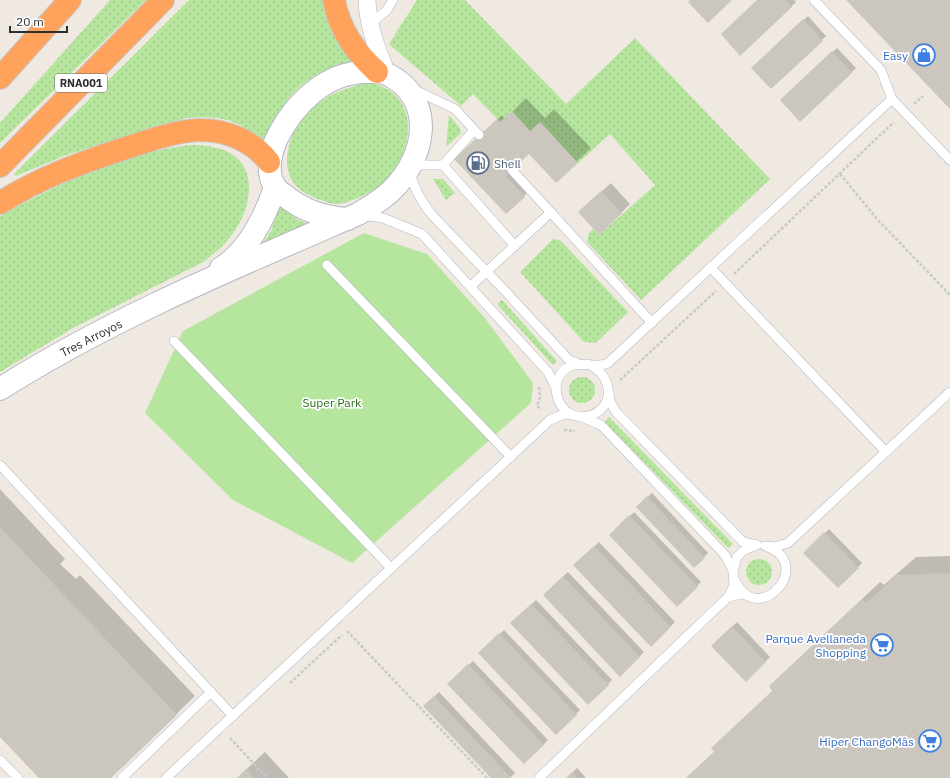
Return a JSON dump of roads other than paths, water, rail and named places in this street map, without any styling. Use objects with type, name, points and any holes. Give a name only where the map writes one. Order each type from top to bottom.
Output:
[{"type":"highway","points":[[0,78],[70,0]]},
{"type":"highway","name":"RNA001","points":[[0,166],[163,0]]},
{"type":"highway","points":[[334,0],[338,17],[347,37],[361,57],[389,76]]},
{"type":"highway","points":[[0,203],[15,193],[75,166],[179,132],[201,130],[219,132],[237,137],[250,143],[270,162]]},
{"type":"main road","points":[[353,216],[317,215],[290,200],[275,188],[270,162],[273,147],[290,116],[311,93],[325,84],[357,72],[389,76]]},
{"type":"main road","name":"Tres Arroyos","points":[[184,290],[353,216],[382,199],[393,189],[410,166],[420,137],[421,124],[420,112],[412,94],[389,76]]},
{"type":"main road","name":"Tres Arroyos","points":[[0,389],[48,360],[184,290],[227,265],[236,257],[258,224],[275,188]]},
{"type":"street","points":[[367,0],[369,25],[373,41],[389,76]]},
{"type":"lane","points":[[369,25],[384,14],[393,0]]},
{"type":"lane","points":[[814,0],[881,70],[892,99],[950,160]]},
{"type":"lane","points":[[389,76],[455,109],[477,132],[443,165],[410,166],[414,189],[421,201],[432,215],[569,360],[598,366],[608,363],[892,99]]},
{"type":"lane","points":[[443,165],[515,246]]},
{"type":"lane","points":[[512,170],[652,323]]},
{"type":"lane","points":[[471,286],[551,212]]},
{"type":"lane","points":[[353,216],[383,218],[422,234],[548,372],[563,408],[601,425],[725,555],[737,585],[747,595]]},
{"type":"lane","points":[[327,265],[511,457]]},
{"type":"lane","points":[[711,268],[886,452]]},
{"type":"lane","points":[[174,341],[391,568]]},
{"type":"lane","points":[[550,420],[564,414],[578,416],[596,413],[603,406],[607,398],[608,363]]},
{"type":"lane","points":[[166,778],[550,420],[556,410],[556,391],[559,377],[564,370],[571,366],[584,364],[602,373],[608,386],[610,402],[616,413],[743,542],[775,547],[788,543],[950,392]]},
{"type":"lane","points":[[0,465],[233,716]]},
{"type":"lane","points":[[728,597],[741,594],[756,598],[765,598],[774,594],[780,588],[784,580],[786,571],[784,562],[788,543]]},
{"type":"lane","points":[[538,778],[728,597],[734,586],[733,575],[737,557],[743,551],[761,545],[773,549],[784,562]]},
{"type":"lane","points":[[122,778],[211,692]]},
{"type":"lane","points":[[0,760],[18,778]]},
{"type":"place","name":"Easy","points":[[924,55]]},
{"type":"place","name":"Shell","points":[[478,163]]},
{"type":"place","name":"Parque Avellaneda Shopping","points":[[882,645]]},
{"type":"place","name":"Hiper ChangoMâs","points":[[930,741]]},
{"type":"park label","name":"Super Park","points":[[332,402]]}]
